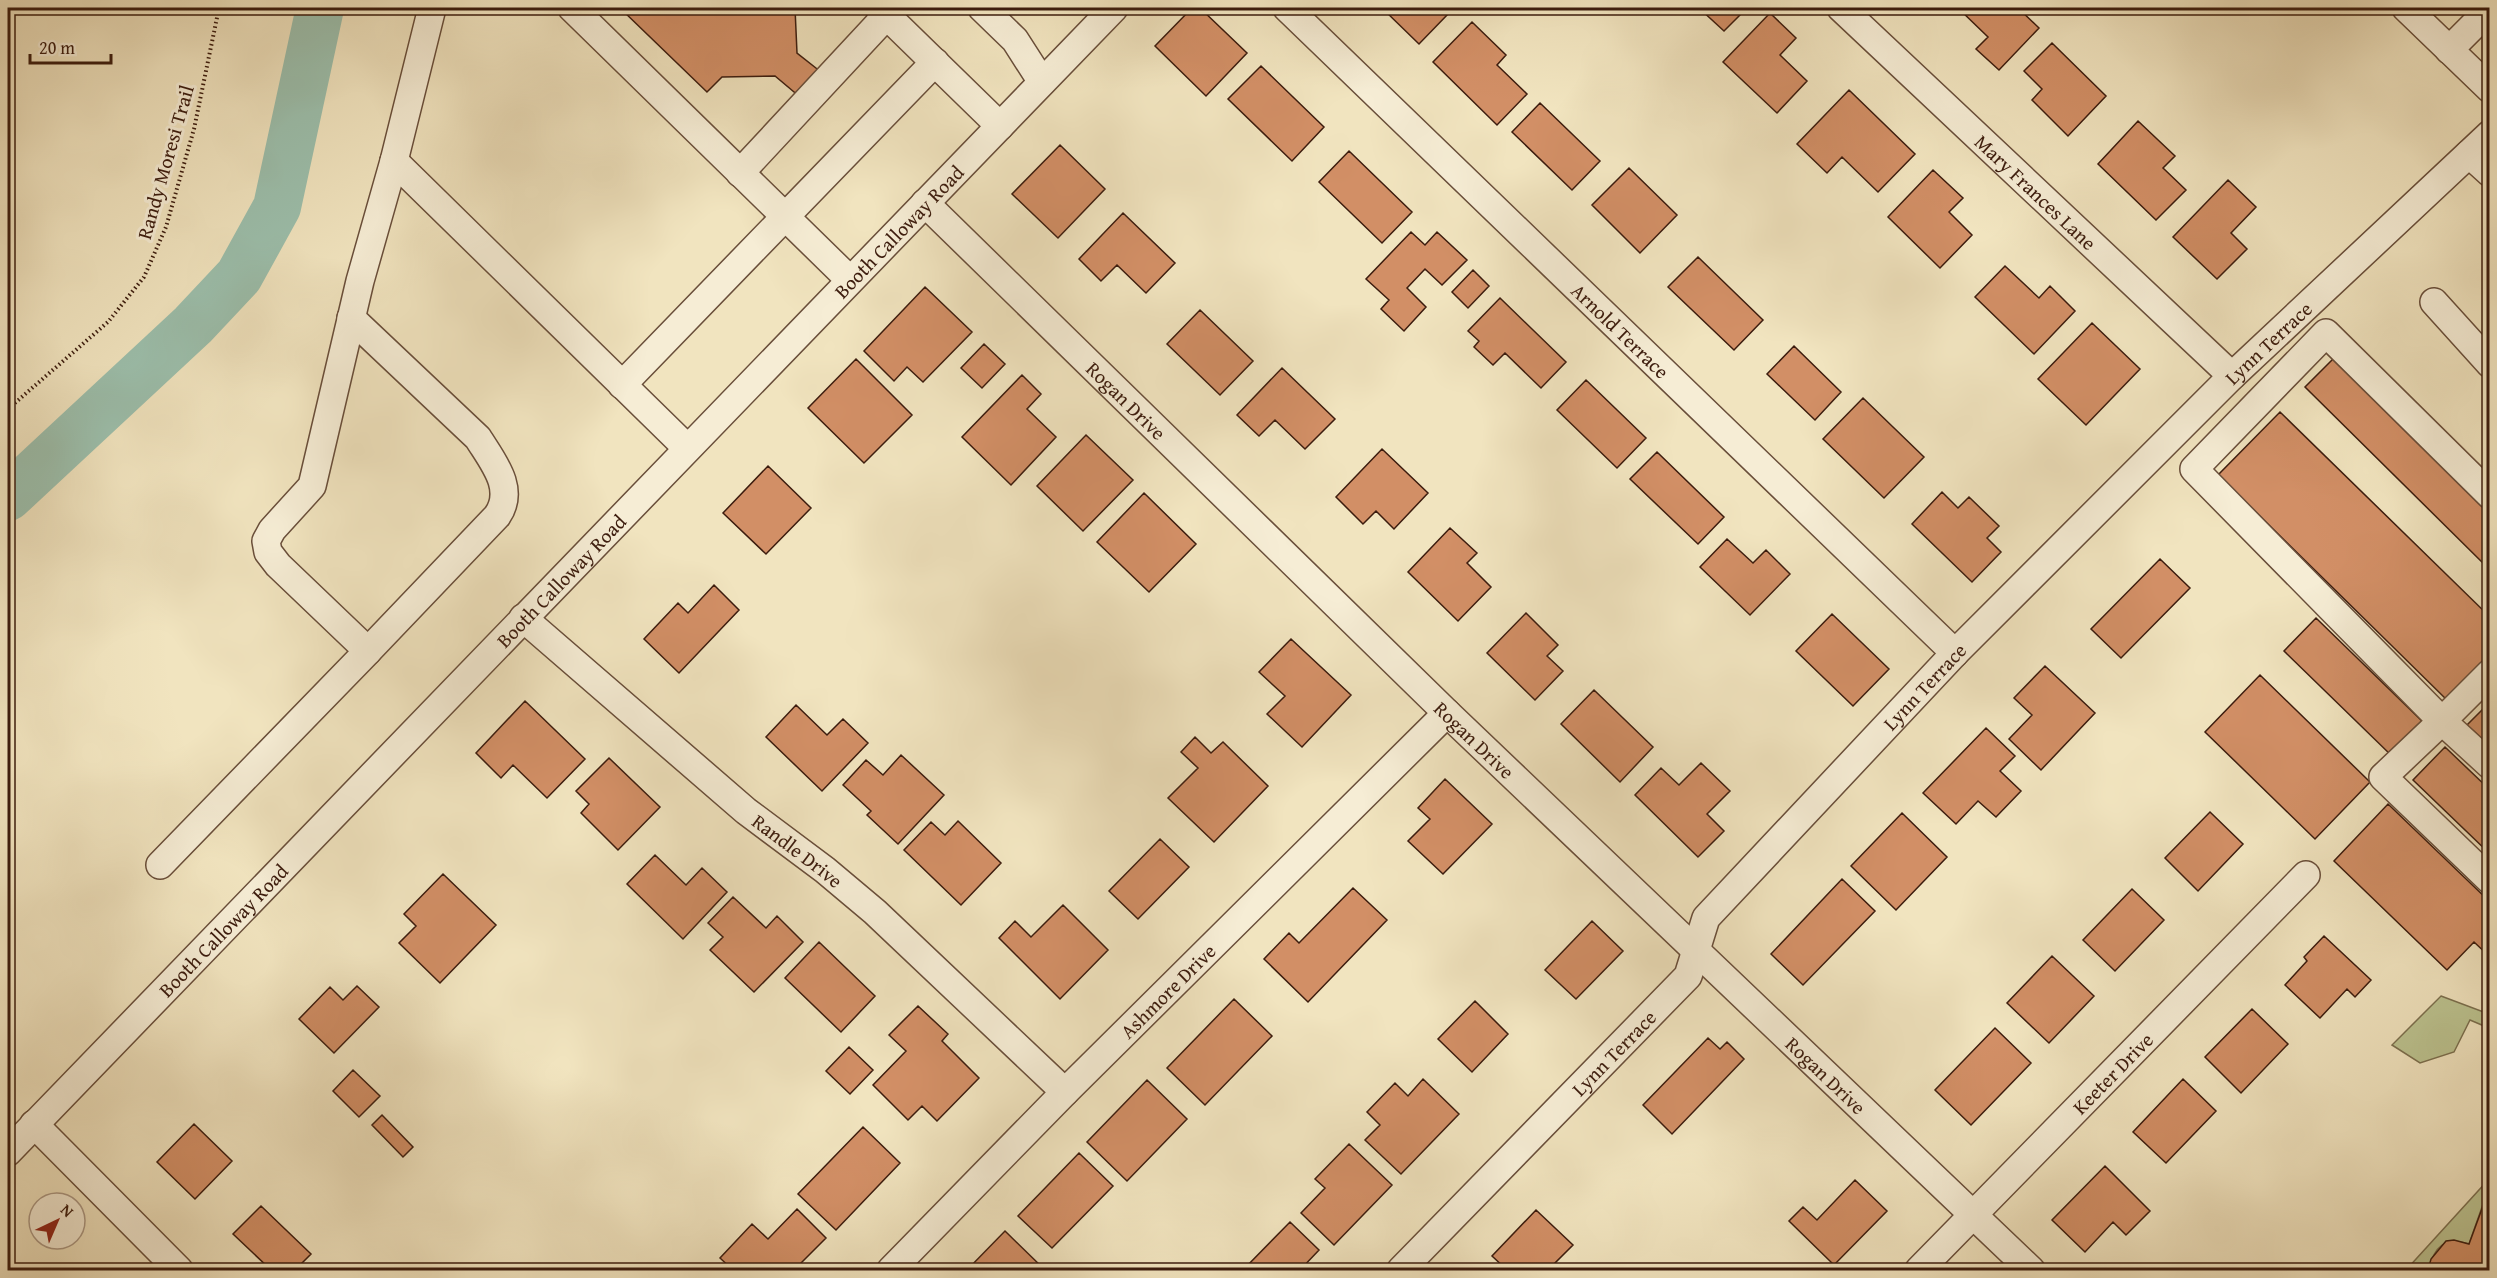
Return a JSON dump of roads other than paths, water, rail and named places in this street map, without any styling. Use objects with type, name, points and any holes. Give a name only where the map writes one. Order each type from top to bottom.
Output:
[{"type":"street","points":[[368,651],[278,565],[268,552],[266,541],[272,530],[312,486],[351,318],[394,161],[432,8]]},
{"type":"street","points":[[572,8],[850,280]]},
{"type":"street","points":[[982,8],[1015,40],[1042,82]]},
{"type":"street","name":"Booth Calloway Road","points":[[8,1152],[1114,8]]},
{"type":"street","name":"Arnold Terrace","points":[[1287,8],[1955,653]]},
{"type":"street","name":"Mary Frances Lane","points":[[1841,8],[2232,376]]},
{"type":"street","points":[[2406,8],[2490,89]]},
{"type":"street","points":[[2449,50],[2490,9]]},
{"type":"street","points":[[740,173],[883,11],[999,126]]},
{"type":"street","points":[[622,385],[935,62]]},
{"type":"street","name":"Lynn Terrace","points":[[1401,1270],[1688,976],[1706,918],[1955,653],[2232,376],[2490,134]]},
{"type":"street","points":[[2469,154],[2490,173]]},
{"type":"street","points":[[394,161],[687,448]]},
{"type":"street","name":"Rogan Drive","points":[[925,203],[1447,713],[2031,1270]]},
{"type":"street","points":[[2434,302],[2490,364]]},
{"type":"street","points":[[160,865],[503,508],[506,495],[493,461],[478,438],[351,318]]},
{"type":"street","points":[[2490,495],[2326,333],[2194,469],[2442,721],[2490,765]]},
{"type":"street","name":"Randle Drive","points":[[524,618],[746,811],[825,870],[875,912],[1065,1092]]},
{"type":"street","points":[[2490,674],[2383,777],[2490,880]]},
{"type":"street","name":"Ashmore Drive","points":[[891,1270],[1065,1092],[1447,713]]},
{"type":"street","name":"Keeter Drive","points":[[1919,1270],[2306,875]]},
{"type":"street","points":[[34,1124],[179,1270]]},
{"type":"waterway","points":[[8,497],[193,325],[239,276],[277,207],[320,8]]}]
